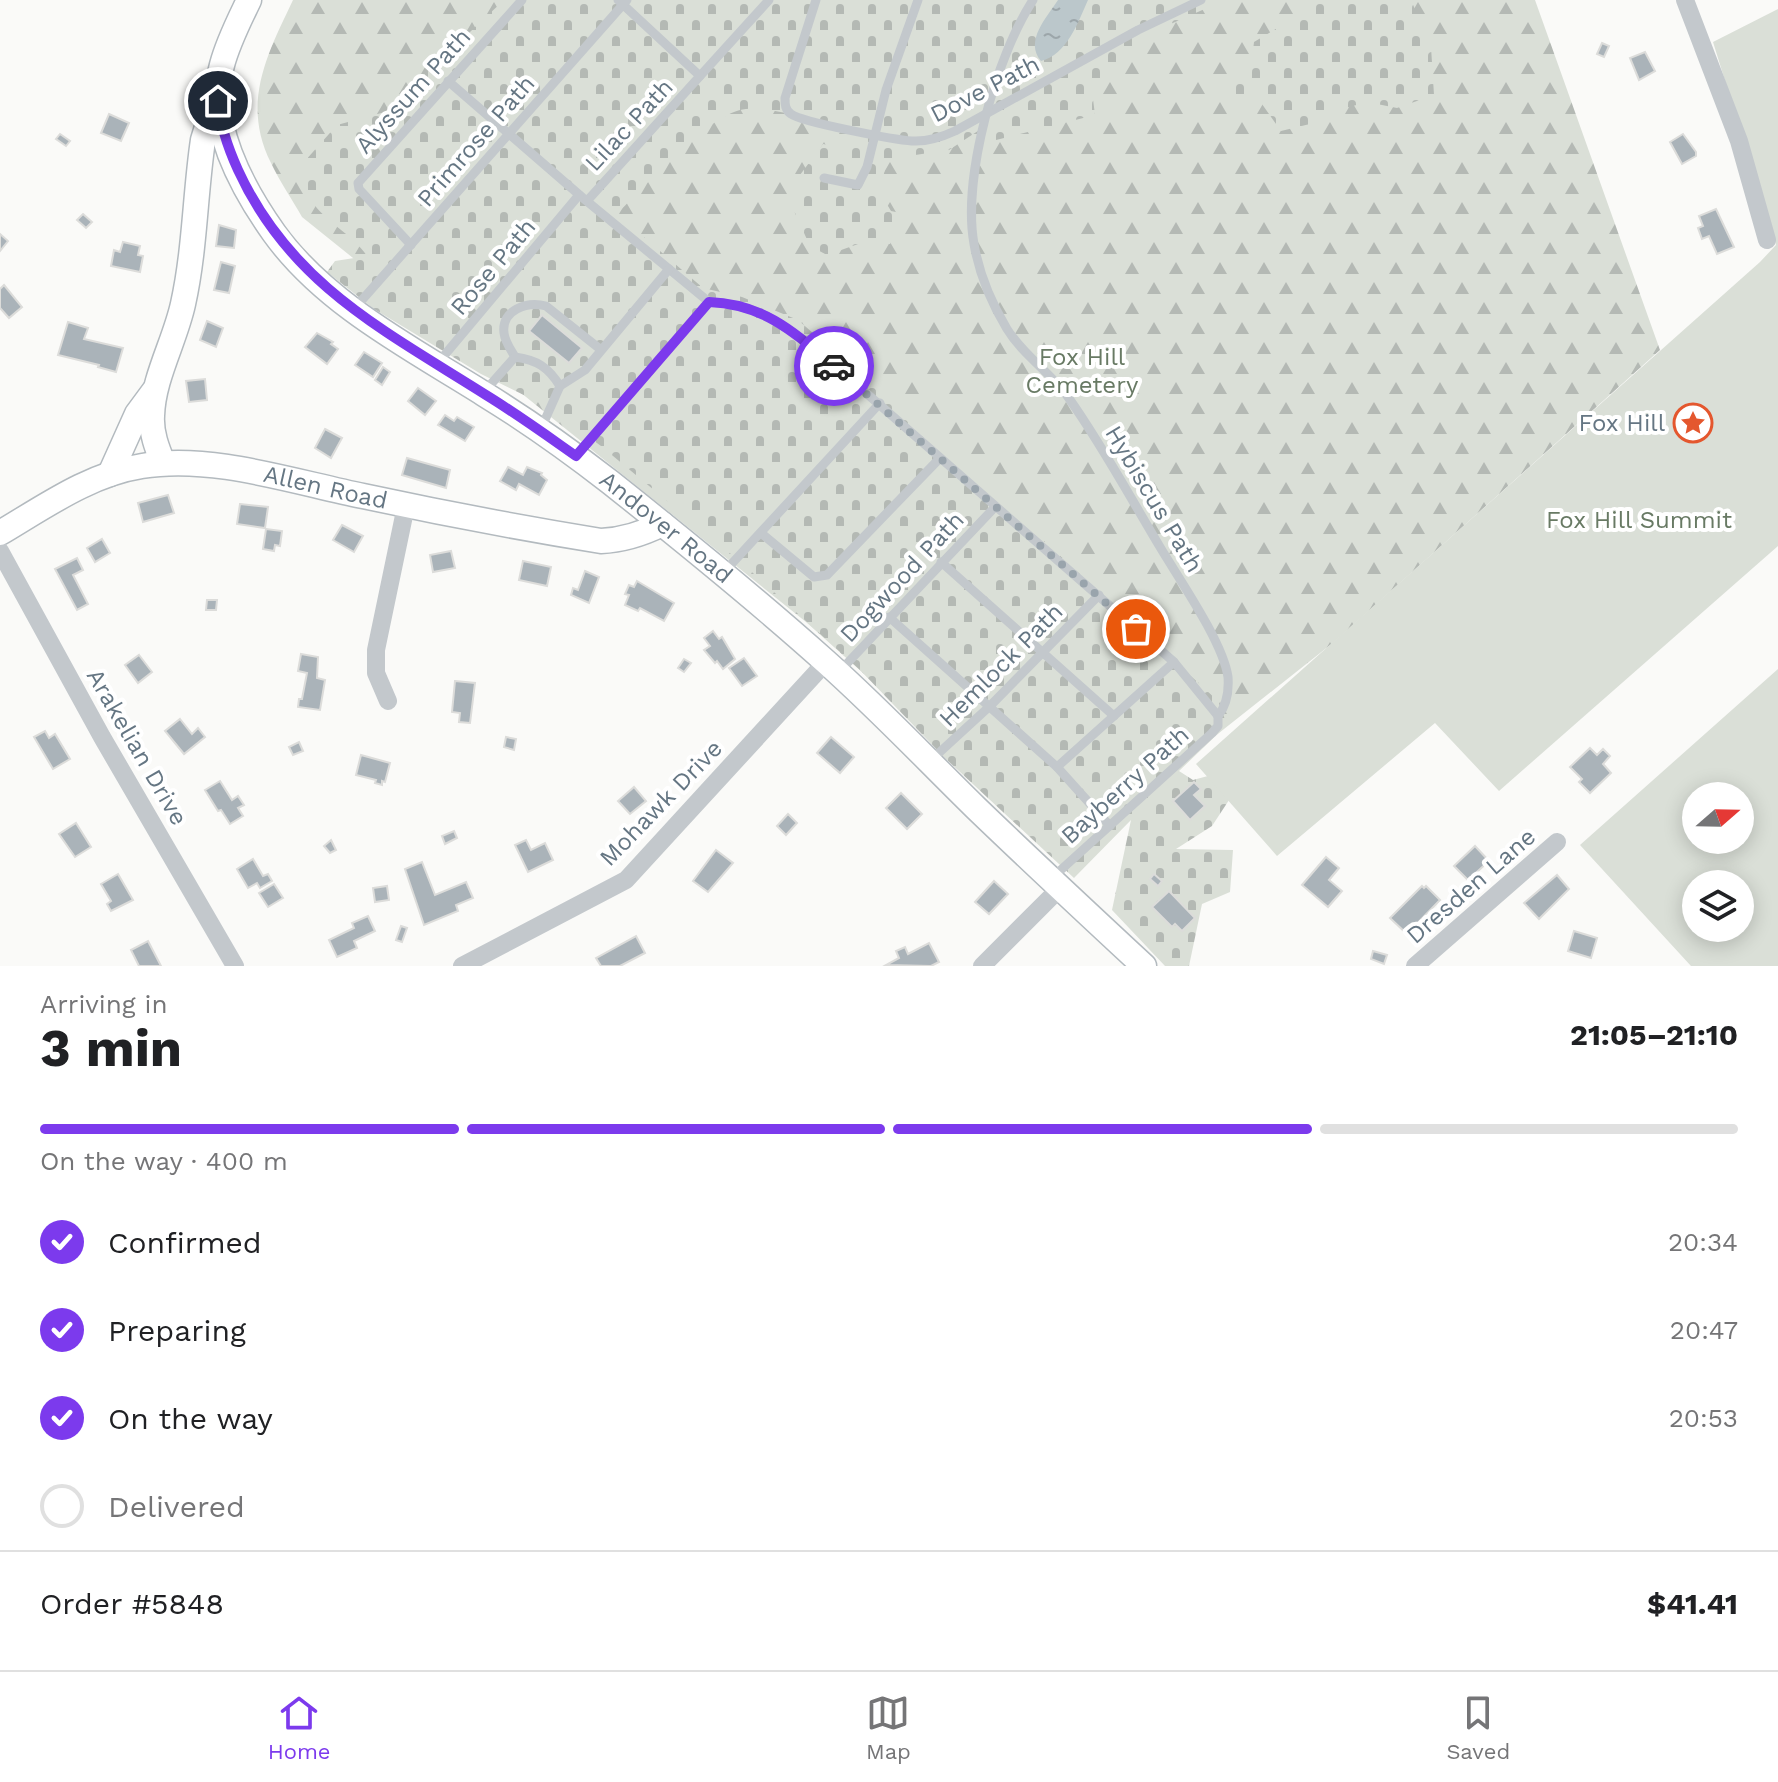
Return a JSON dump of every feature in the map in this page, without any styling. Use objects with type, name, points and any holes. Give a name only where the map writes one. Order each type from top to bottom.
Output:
[{"type":"main road","name":"Andover Road","points":[[249,0],[221,65],[219,113],[223,132],[244,183],[275,234],[303,267],[354,309],[576,456],[662,524],[832,667],[1144,966]]},
{"type":"main road","points":[[163,463],[152,428],[156,389],[177,332],[184,300],[203,140],[207,127],[219,113]]},
{"type":"main road","points":[[110,474],[137,414],[156,389]]},
{"type":"main road","name":"Allen Road","points":[[0,533],[61,497],[110,474],[163,463],[214,465],[494,524],[601,541],[618,541],[643,534],[662,524]]},
{"type":"street","points":[[1685,0],[1739,141],[1767,240]]},
{"type":"street","points":[[388,701],[376,673],[376,650],[406,506]]},
{"type":"street","name":"Arakelian Drive","points":[[0,551],[102,737],[235,966]]},
{"type":"street","name":"Mohawk Drive","points":[[462,966],[626,880],[832,667]]},
{"type":"street","name":"Dresden Lane","points":[[1415,966],[1557,842]]},
{"type":"street","points":[[982,966],[1055,883]]},
{"type":"lane","name":"Alyssum Path","points":[[411,245],[359,189],[358,183],[522,0]]},
{"type":"lane","name":"Lilac Path","points":[[583,198],[769,0]]},
{"type":"lane","name":"Dove Path","points":[[816,0],[785,106],[793,116],[911,141],[929,140],[955,131],[1138,30],[1201,0]]},
{"type":"lane","points":[[824,178],[858,185],[867,167],[898,51],[918,0]]},
{"type":"lane","name":"Hybiscus Path","points":[[1033,0],[985,112],[971,201],[973,243],[981,271],[1007,330],[1066,395],[1205,621],[1228,677],[1225,707],[1218,716]]},
{"type":"lane","name":"Lilac Path","points":[[623,2],[700,76]]},
{"type":"lane","name":"Primrose Path","points":[[354,309],[623,2]]},
{"type":"lane","points":[[448,81],[709,302],[734,303],[757,310],[785,326],[880,403],[1174,662],[1218,716]]},
{"type":"lane","name":"Rose Path","points":[[437,364],[583,198]]},
{"type":"lane","points":[[540,431],[560,386],[585,370],[669,269]]},
{"type":"lane","points":[[576,456],[709,302]]},
{"type":"lane","points":[[515,357],[505,338],[505,321],[510,314],[535,303],[558,313],[600,349]]},
{"type":"lane","points":[[515,357],[545,366],[560,386]]},
{"type":"lane","points":[[483,393],[515,357]]},
{"type":"lane","points":[[722,574],[880,403]]},
{"type":"lane","points":[[761,533],[814,577],[827,575],[940,458]]},
{"type":"lane","name":"Dogwood Path","points":[[832,667],[889,617],[995,507]]},
{"type":"lane","points":[[941,562],[1114,716]]},
{"type":"lane","name":"Hemlock Path","points":[[929,762],[990,706],[1099,595]]},
{"type":"lane","points":[[889,617],[1057,767],[1110,826]]},
{"type":"lane","points":[[1057,767],[1174,662]]},
{"type":"lane","name":"Bayberry Path","points":[[1055,883],[1110,826],[1212,733],[1218,726],[1218,716]]},
{"type":"green space","name":"Fox Hill Cemetery","points":[[293,0],[1535,0],[1660,350],[1334,642],[1080,843],[1005,800],[806,622],[302,217],[271,163],[258,120],[261,80],[274,40]]},
{"type":"green space","points":[[504,0],[1259,0],[1216,4],[1166,26],[1134,45],[1110,72],[1093,99],[1095,115],[996,140],[990,123],[949,150],[888,159],[879,191],[891,211],[905,214],[890,244],[861,243],[827,255],[810,246],[794,211],[797,179],[823,144],[852,149],[855,134],[788,113],[760,109],[731,113],[697,136],[617,214],[703,288],[742,297],[798,320],[908,416],[1218,701],[1227,725],[1179,771],[1193,780],[1219,773],[1233,794],[1212,826],[1176,849],[1233,850],[1230,892],[1202,904],[1189,966],[1165,966],[1112,910],[1131,820],[1074,878],[946,759],[860,670],[743,564],[601,446],[546,406],[481,374],[374,309],[327,272],[335,261],[367,256],[312,201],[304,162],[337,125],[385,112]]},
{"type":"green space","points":[[1324,0],[1411,0],[1431,47],[1434,95],[1397,108],[1367,102],[1328,113],[1314,123],[1281,131],[1257,97],[1228,105],[1230,81],[1250,78],[1254,42]]},
{"type":"green space","name":"Fox Hill Summit","points":[[1778,9],[1778,546],[1499,791],[1435,723],[1277,856],[1196,764],[1776,245],[1713,42]]},
{"type":"green space","points":[[1778,669],[1778,966],[1691,966],[1580,845]]},
{"type":"water","points":[[1058,0],[1088,0],[1065,45],[1050,58],[1041,61],[1036,53],[1036,37]]},
{"type":"building","points":[[1602,43],[1609,46],[1604,57],[1597,54]]},
{"type":"building","points":[[1645,52],[1655,71],[1639,80],[1630,58]]},
{"type":"building","points":[[109,114],[129,123],[121,141],[101,133]]},
{"type":"building","points":[[60,134],[70,141],[66,146],[56,139]]},
{"type":"building","points":[[1683,134],[1696,156],[1682,164],[1670,142]]},
{"type":"building","points":[[1716,209],[1734,247],[1717,254],[1709,236],[1702,239],[1698,228],[1703,226],[1699,216]]},
{"type":"building","points":[[83,214],[92,222],[86,228],[77,220]]},
{"type":"building","points":[[219,225],[236,230],[234,248],[216,246]]},
{"type":"building","points":[[0,234],[8,241],[0,251]]},
{"type":"building","points":[[123,242],[140,246],[138,255],[143,256],[140,272],[111,266],[114,250],[120,252]]},
{"type":"building","points":[[221,262],[235,266],[229,293],[214,290]]},
{"type":"building","points":[[4,285],[22,307],[9,318],[0,308],[0,289]]},
{"type":"building","points":[[542,315],[582,348],[569,363],[529,331]]},
{"type":"building","points":[[207,321],[223,328],[216,347],[200,340]]},
{"type":"building","points":[[68,322],[88,328],[84,339],[123,348],[116,372],[58,355]]},
{"type":"building","points":[[317,333],[333,342],[331,344],[338,349],[327,364],[305,347]]},
{"type":"building","points":[[364,352],[382,363],[373,377],[355,365]]},
{"type":"building","points":[[383,367],[390,372],[382,385],[375,380]]},
{"type":"building","points":[[205,379],[207,400],[189,402],[186,381]]},
{"type":"building","points":[[418,388],[436,401],[425,415],[408,401]]},
{"type":"building","points":[[445,415],[454,421],[457,417],[474,427],[465,441],[438,425]]},
{"type":"building","points":[[325,429],[342,438],[331,458],[315,448]]},
{"type":"building","points":[[407,458],[450,470],[446,488],[402,475]]},
{"type":"building","points":[[508,467],[523,475],[527,467],[542,473],[547,480],[539,495],[519,484],[516,490],[500,481]]},
{"type":"building","points":[[168,495],[174,513],[143,522],[138,503]]},
{"type":"building","points":[[240,504],[268,507],[265,528],[237,524]]},
{"type":"building","points":[[342,525],[363,536],[354,552],[333,540]]},
{"type":"building","points":[[266,529],[282,531],[280,546],[275,545],[274,551],[263,549]]},
{"type":"building","points":[[102,539],[110,553],[95,562],[87,548]]},
{"type":"building","points":[[451,551],[455,568],[433,572],[430,555]]},
{"type":"building","points":[[77,558],[83,570],[73,575],[88,604],[77,610],[55,569]]},
{"type":"building","points":[[523,561],[551,567],[547,586],[519,580]]},
{"type":"building","points":[[585,571],[599,577],[589,603],[571,595],[573,588],[578,590]]},
{"type":"building","points":[[637,581],[674,603],[664,621],[640,608],[638,611],[625,605],[629,585],[634,587]]},
{"type":"building","points":[[207,600],[217,600],[216,610],[206,610]]},
{"type":"building","points":[[713,631],[719,639],[722,637],[735,659],[723,669],[704,650],[710,646],[704,638]]},
{"type":"building","points":[[301,654],[318,657],[317,678],[325,680],[320,710],[298,707],[307,673],[298,671]]},
{"type":"building","points":[[139,655],[152,672],[138,683],[125,665]]},
{"type":"building","points":[[744,658],[757,676],[742,686],[729,668]]},
{"type":"building","points":[[684,659],[691,663],[684,672],[678,668]]},
{"type":"building","points":[[455,681],[475,683],[470,723],[459,722],[460,713],[452,712]]},
{"type":"building","points":[[180,719],[192,734],[198,728],[205,737],[184,754],[165,731]]},
{"type":"building","points":[[45,731],[49,738],[55,734],[70,759],[53,769],[34,737]]},
{"type":"building","points":[[506,737],[516,739],[514,750],[504,747]]},
{"type":"building","points":[[831,737],[854,757],[840,773],[817,753]]},
{"type":"building","points":[[299,742],[303,751],[293,755],[289,747]]},
{"type":"building","points":[[1590,748],[1597,755],[1603,749],[1610,756],[1603,764],[1611,773],[1590,793],[1570,767]]},
{"type":"building","points":[[361,755],[390,763],[382,785],[375,783],[376,780],[356,775]]},
{"type":"building","points":[[220,781],[232,800],[238,796],[244,805],[238,808],[243,816],[230,824],[205,790]]},
{"type":"building","points":[[1194,782],[1201,789],[1194,795],[1205,806],[1190,820],[1173,801]]},
{"type":"building","points":[[634,787],[646,801],[630,814],[618,801]]},
{"type":"building","points":[[901,793],[922,814],[907,829],[886,808]]},
{"type":"building","points":[[788,814],[797,823],[786,835],[777,826]]},
{"type":"building","points":[[76,823],[91,847],[75,857],[59,834]]},
{"type":"building","points":[[454,831],[457,838],[445,844],[442,836]]},
{"type":"building","points":[[331,840],[336,850],[330,853],[324,846]]},
{"type":"building","points":[[526,840],[531,850],[545,843],[553,860],[528,872],[515,845]]},
{"type":"building","points":[[1475,846],[1489,861],[1468,880],[1454,866]]},
{"type":"building","points":[[716,850],[733,863],[708,892],[693,881]]},
{"type":"building","points":[[1326,857],[1339,868],[1329,880],[1342,891],[1328,907],[1302,885]]},
{"type":"building","points":[[253,859],[263,876],[268,874],[272,881],[260,888],[257,883],[248,888],[237,869]]},
{"type":"building","points":[[422,862],[435,895],[466,882],[473,898],[456,905],[458,911],[424,925],[405,869]]},
{"type":"building","points":[[118,874],[133,900],[111,911],[107,904],[111,901],[101,884]]},
{"type":"building","points":[[1154,874],[1162,881],[1158,886],[1150,879]]},
{"type":"building","points":[[1557,875],[1569,889],[1539,919],[1524,903]]},
{"type":"building","points":[[994,881],[1008,894],[989,914],[975,902]]},
{"type":"building","points":[[274,884],[283,898],[268,907],[259,893]]},
{"type":"building","points":[[387,886],[389,900],[375,902],[373,888]]},
{"type":"building","points":[[1422,886],[1426,886],[1440,900],[1407,934],[1390,918]]},
{"type":"building","points":[[1169,891],[1195,918],[1182,931],[1175,924],[1172,927],[1152,907]]},
{"type":"building","points":[[368,916],[375,931],[354,941],[357,948],[337,957],[329,940],[354,928],[352,923]]},
{"type":"building","points":[[401,926],[407,928],[402,942],[396,940]]},
{"type":"building","points":[[1574,931],[1597,938],[1591,958],[1568,951]]},
{"type":"building","points":[[636,936],[645,953],[620,966],[601,966],[596,958]]},
{"type":"building","points":[[148,941],[161,966],[139,966],[131,950]]},
{"type":"building","points":[[929,943],[939,962],[931,966],[886,965],[899,958],[896,951],[905,947],[908,954]]},
{"type":"building","points":[[1373,951],[1387,955],[1384,964],[1371,959]]},
{"type":"way so far","points":[[834,366],[1136,629]]},
{"type":"place","name":"Fox Hill","points":[[1693,423]]},
{"type":"route","points":[[218,101],[223,132],[244,183],[258,210],[293,257],[370,321],[576,456],[709,302],[734,303],[757,310],[785,326],[834,366]]}]
